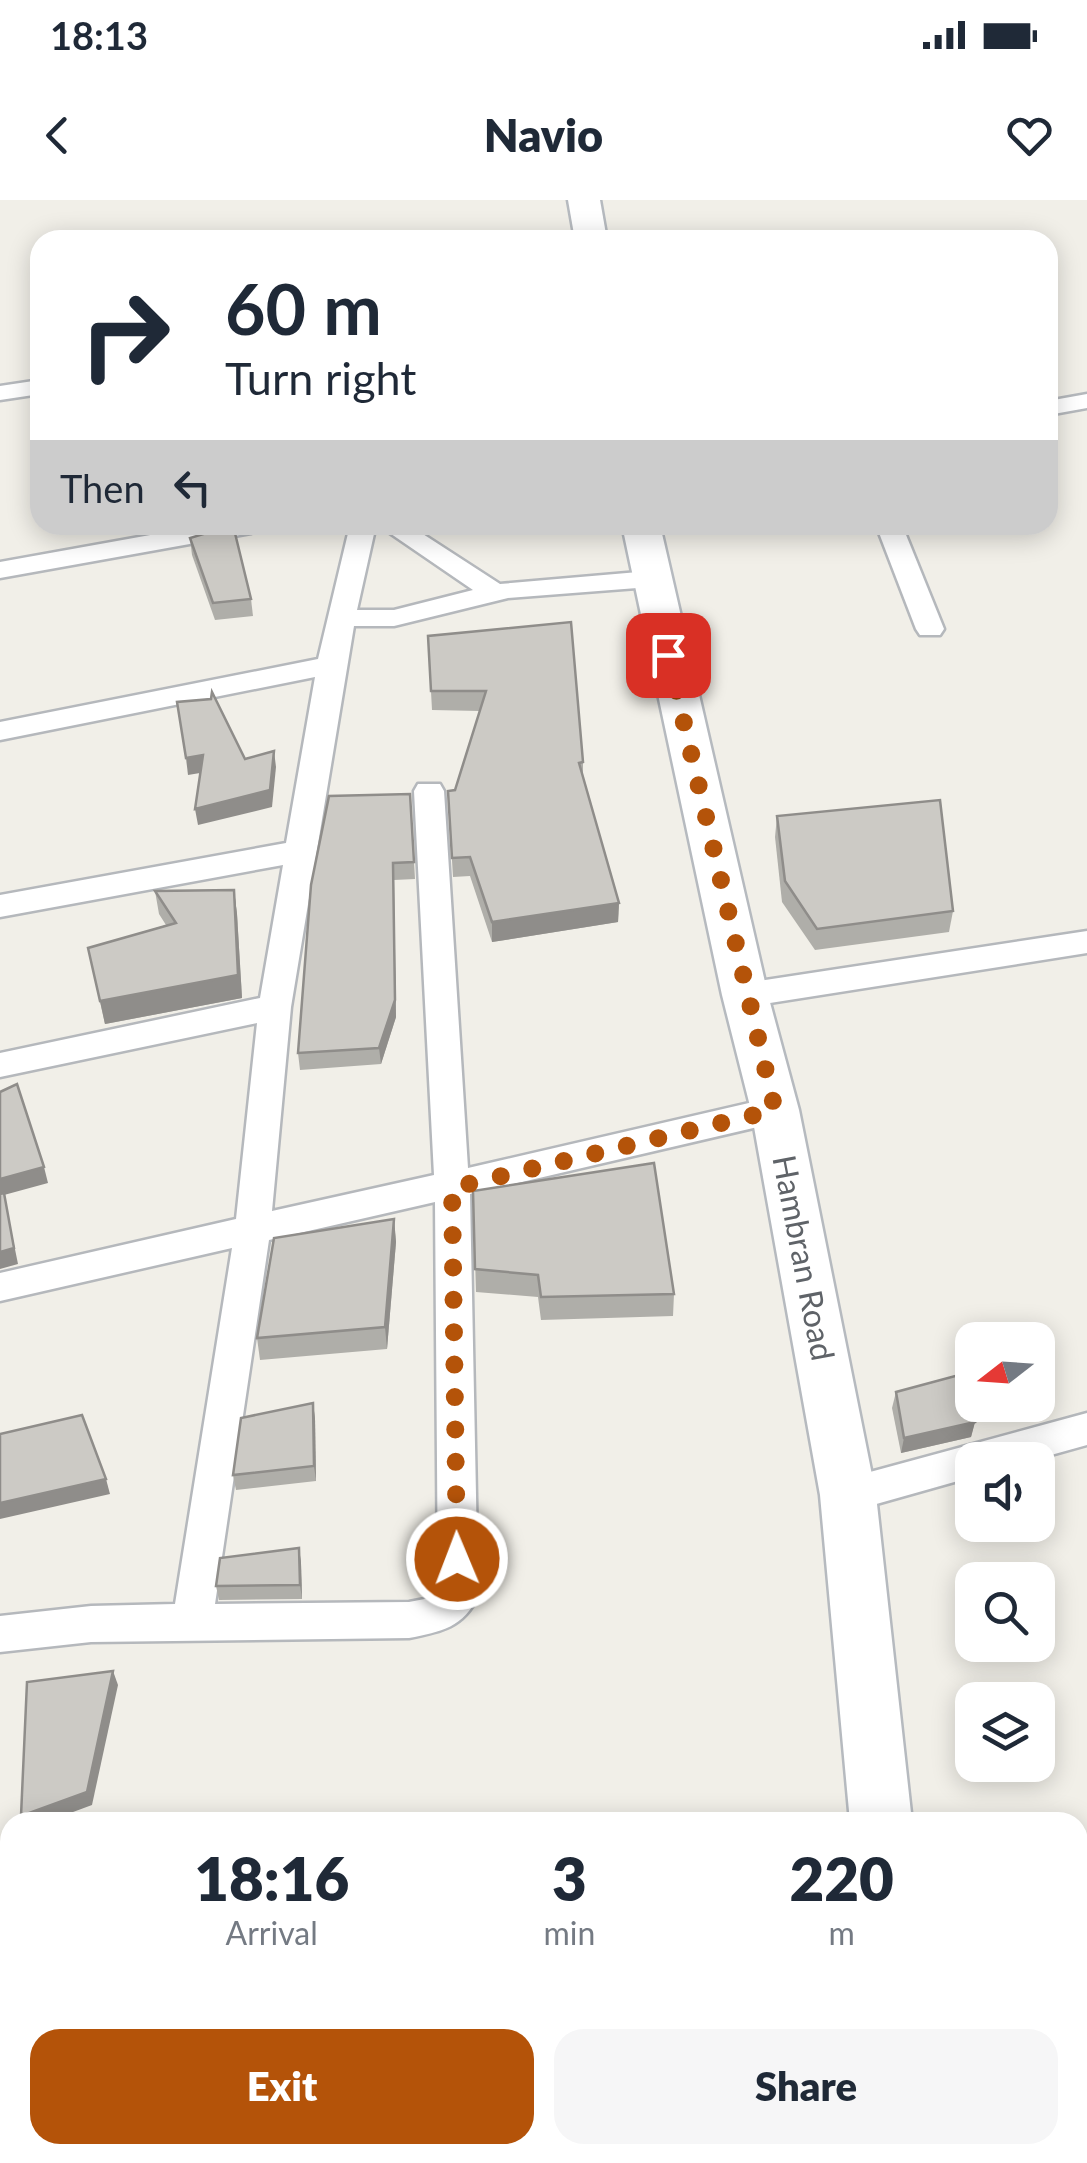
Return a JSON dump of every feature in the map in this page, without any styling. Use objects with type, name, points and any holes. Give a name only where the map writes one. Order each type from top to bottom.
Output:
[{"type":"main road","points":[[584,200],[589,230]]},
{"type":"main road","name":"Hambran Road","points":[[642,535],[745,995],[775,1110],[848,1495],[880,1812]]},
{"type":"street","points":[[0,393],[30,388]]},
{"type":"street","points":[[1058,406],[1087,401]]},
{"type":"street","points":[[0,570],[195,535]]},
{"type":"street","points":[[192,1622],[253,1228],[275,1008],[332,666],[361,535]]},
{"type":"street","points":[[406,535],[494,592]]},
{"type":"street","points":[[893,535],[930,629]]},
{"type":"street","points":[[344,618],[394,618],[494,592],[650,579]]},
{"type":"street","points":[[0,731],[332,666]]},
{"type":"street","points":[[0,1634],[91,1624],[409,1620],[452,1608],[458,1596],[452,1188],[429,791]]},
{"type":"street","points":[[0,906],[302,851]]},
{"type":"street","points":[[745,995],[1087,942]]},
{"type":"street","points":[[0,1065],[275,1008]]},
{"type":"street","points":[[0,1288],[253,1228],[452,1188],[775,1110]]},
{"type":"street","points":[[1040,1442],[1087,1429]]},
{"type":"street","points":[[848,1495],[955,1465]]},
{"type":"building","points":[[235,535],[251,599],[213,603],[190,538]]},
{"type":"building","points":[[571,622],[583,762],[579,763],[619,903],[492,922],[470,857],[452,858],[448,791],[455,790],[486,691],[431,691],[428,636]]},
{"type":"building","points":[[212,692],[245,759],[274,751],[270,790],[195,809],[203,755],[186,758],[177,702],[211,699]]},
{"type":"building","points":[[410,794],[414,862],[393,863],[395,1000],[379,1048],[298,1053],[311,885],[329,796]]},
{"type":"building","points":[[940,800],[953,911],[817,929],[785,881],[777,816]]},
{"type":"building","points":[[234,890],[238,975],[100,1001],[88,948],[176,923],[155,891]]},
{"type":"building","points":[[17,1084],[44,1167],[0,1179],[0,1092]]},
{"type":"building","points":[[654,1163],[674,1294],[541,1297],[538,1275],[475,1269],[473,1191]]},
{"type":"building","points":[[4,1193],[14,1248],[0,1252],[0,1194]]},
{"type":"building","points":[[394,1219],[385,1327],[257,1338],[274,1238]]},
{"type":"building","points":[[955,1376],[955,1422],[975,1422],[904,1438],[896,1392]]},
{"type":"building","points":[[313,1403],[314,1466],[233,1475],[241,1418]]},
{"type":"building","points":[[82,1415],[106,1479],[0,1503],[0,1434]]},
{"type":"building","points":[[299,1548],[300,1585],[216,1586],[220,1558]]},
{"type":"building","points":[[113,1671],[87,1792],[32,1812],[21,1812],[27,1682]]},
{"type":"route","points":[[457,1559],[452,1188],[775,1110],[668,655]]}]
